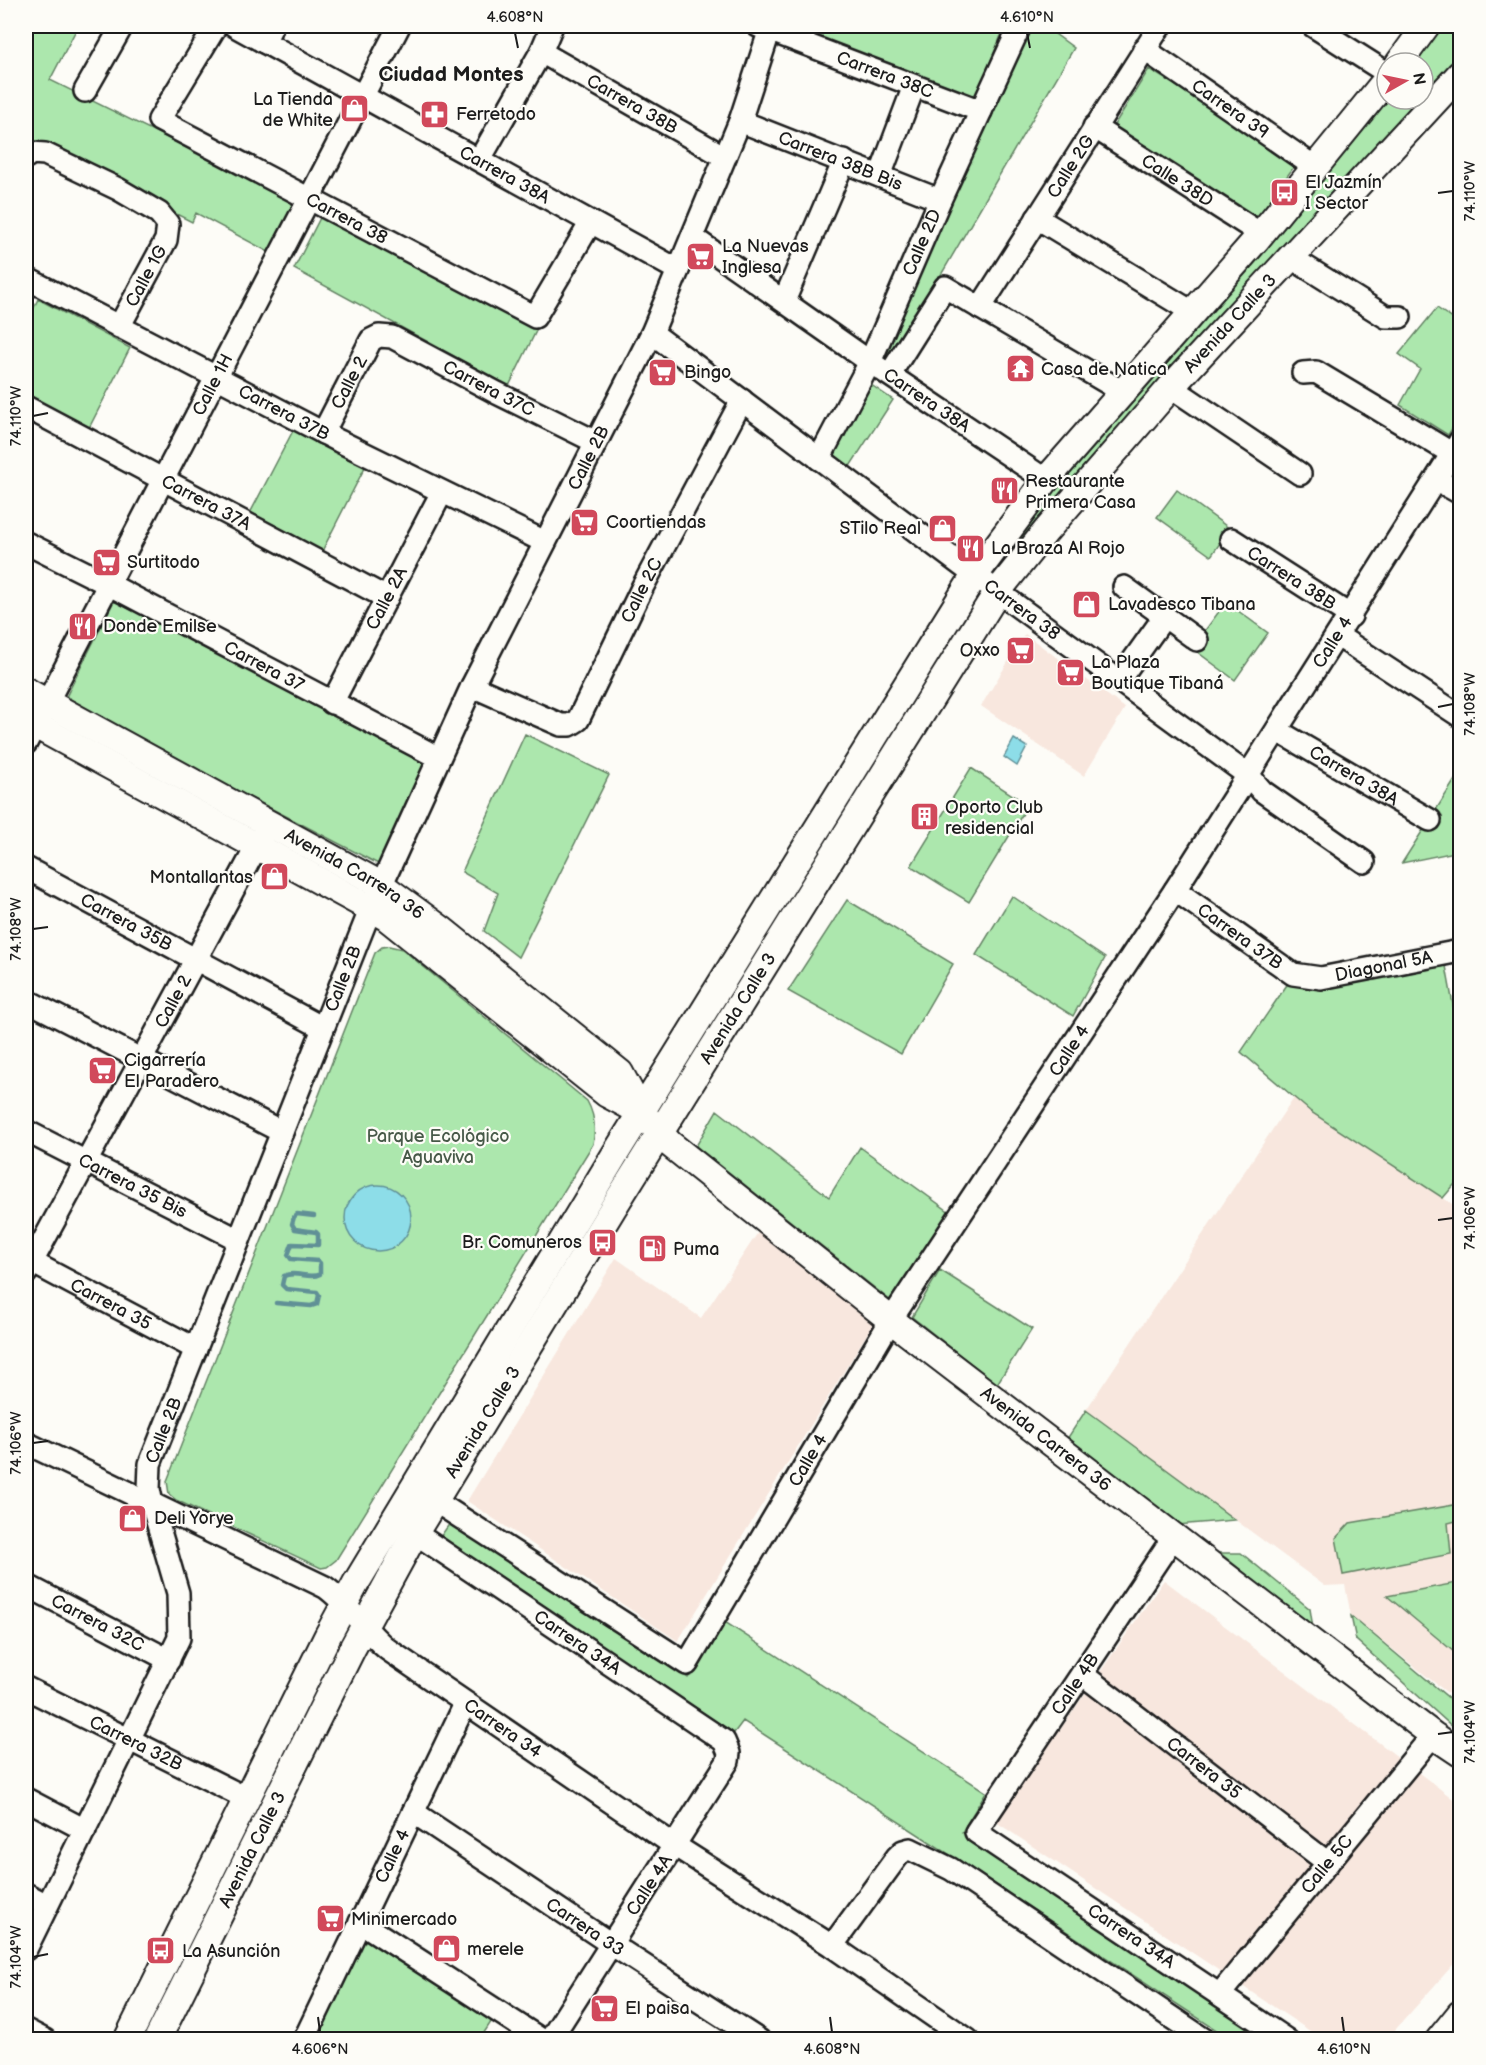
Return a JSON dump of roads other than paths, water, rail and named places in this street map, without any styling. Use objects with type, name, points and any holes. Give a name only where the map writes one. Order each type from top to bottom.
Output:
[{"type":"main road","points":[[1408,51],[1426,26]]},
{"type":"main road","name":"Avenida Calle 3","points":[[1435,92],[1461,74]]},
{"type":"main road","name":"Avenida Calle 3","points":[[127,2040],[344,1603],[641,1112],[975,575],[1046,480],[1194,313],[1375,94]]},
{"type":"main road","name":"Avenida Calle 3","points":[[157,2040],[363,1627],[415,1533],[660,1133],[998,591],[1046,531],[1171,387],[1290,257],[1412,111]]},
{"type":"main road","name":"Avenida Carrera 36","points":[[36,697],[381,885],[441,929],[522,1010]]},
{"type":"main road","name":"Avenida Carrera 36","points":[[29,730],[256,846],[371,908],[620,1073],[641,1112],[670,1144],[891,1320],[1432,1735],[1461,1753]]},
{"type":"main road","points":[[456,1417],[477,1431]]},
{"type":"main road","points":[[1439,2040],[1461,2014]]},
{"type":"street","points":[[85,91],[122,26]]},
{"type":"street","name":"Carrera 38","points":[[216,26],[159,120],[535,316],[591,222]]},
{"type":"street","name":"Carrera 38A","points":[[235,26],[268,34],[362,96],[678,270]]},
{"type":"street","name":"Calle 1H","points":[[29,730],[36,697],[108,584],[399,26]]},
{"type":"street","points":[[480,159],[541,52],[552,26]]},
{"type":"street","name":"Calle 2D","points":[[819,459],[870,362],[1020,26]]},
{"type":"street","name":"Calle 2G","points":[[980,308],[1160,26]]},
{"type":"street","points":[[1313,26],[1375,65]]},
{"type":"street","name":"Carrera 38C","points":[[766,28],[981,111]]},
{"type":"street","name":"Calle 2B","points":[[26,1949],[179,1638],[178,1593],[152,1504],[149,1490],[150,1464],[371,908],[472,687],[652,333],[740,121],[766,28]]},
{"type":"street","name":"Carrera 39","points":[[1144,49],[1316,168]]},
{"type":"street","name":"Carrera 38B","points":[[541,52],[725,156]]},
{"type":"street","points":[[880,176],[914,86]]},
{"type":"street","name":"Carrera 38B Bis","points":[[740,121],[940,201]]},
{"type":"street","name":"Calle 38D","points":[[1094,127],[1261,234]]},
{"type":"street","name":"Calle 1G","points":[[28,155],[45,154],[118,189],[159,213],[168,225],[166,240],[119,327]]},
{"type":"street","points":[[784,301],[844,161]]},
{"type":"street","points":[[1037,218],[1194,313]]},
{"type":"street","name":"Carrera 38A","points":[[692,237],[870,362],[1046,480]]},
{"type":"street","points":[[1290,257],[1386,317],[1400,317]]},
{"type":"street","name":"Carrera 37B","points":[[26,278],[323,433],[545,542]]},
{"type":"street","name":"Calle 2D","points":[[890,374],[945,287],[980,308]]},
{"type":"street","points":[[980,308],[1123,393]]},
{"type":"street","name":"Carrera 38","points":[[652,333],[975,575],[1249,776],[1262,791],[1364,862]]},
{"type":"street","name":"Carrera 37C","points":[[379,336],[392,337],[497,393],[597,442]]},
{"type":"street","name":"Calle 2","points":[[323,433],[371,340],[379,336]]},
{"type":"street","points":[[1303,373],[1316,372],[1457,448]]},
{"type":"street","points":[[1171,387],[1300,474]]},
{"type":"street","name":"Calle 2C","points":[[472,687],[561,725],[570,725],[578,720],[643,586],[742,400]]},
{"type":"street","name":"Carrera 37A","points":[[26,407],[387,598]]},
{"type":"street","name":"Calle 4","points":[[435,1501],[687,1664],[891,1320],[1249,776],[1457,448]]},
{"type":"street","points":[[1437,480],[1461,493]]},
{"type":"street","name":"Calle 2A","points":[[332,703],[442,492]]},
{"type":"street","name":"Carrera 38B","points":[[1231,539],[1351,616]]},
{"type":"street","name":"Carrera 37","points":[[26,543],[439,758]]},
{"type":"street","points":[[1124,587],[1197,640]]},
{"type":"street","points":[[1119,680],[1164,617]]},
{"type":"street","points":[[1338,636],[1461,716]]},
{"type":"street","name":"Carrera 38A","points":[[1278,731],[1430,820]]},
{"type":"street","name":"Calle 2","points":[[27,1265],[269,823]]},
{"type":"street","name":"Carrera 35B","points":[[26,868],[323,1028]]},
{"type":"street","name":"Carrera 37B","points":[[1175,890],[1293,974],[1306,977]]},
{"type":"street","name":"Diagonal 5A","points":[[1306,977],[1321,978],[1461,951]]},
{"type":"street","points":[[26,1000],[282,1132]]},
{"type":"street","name":"Carrera 35 Bis","points":[[26,1131],[239,1240]]},
{"type":"street","name":"Carrera 35","points":[[27,1265],[196,1349]]},
{"type":"street","name":"Carrera 34","points":[[26,1443],[316,1583],[334,1594],[363,1627],[387,1649],[465,1704],[674,1845],[832,1946],[947,2034],[968,2040]]},
{"type":"street","name":"Carrera 34A","points":[[415,1533],[724,1741],[729,1753],[728,1761]]},
{"type":"street","name":"Calle 4B","points":[[976,1832],[1173,1536]]},
{"type":"street","name":"Carrera 32C","points":[[26,1585],[169,1660]]},
{"type":"street","name":"Carrera 35","points":[[1082,1674],[1328,1863]]},
{"type":"street","name":"Carrera 32B","points":[[26,1688],[246,1798]]},
{"type":"street","name":"Calle 4","points":[[304,2040],[465,1704]]},
{"type":"street","name":"Calle 5C","points":[[1220,1994],[1432,1735]]},
{"type":"street","name":"Calle 4A","points":[[550,2040],[728,1761]]},
{"type":"street","points":[[26,1799],[85,1830]]},
{"type":"street","name":"Carrera 33","points":[[413,1812],[759,2040]]},
{"type":"street","name":"Carrera 34A","points":[[976,1832],[1287,2040]]},
{"type":"street","points":[[832,1946],[897,1857],[903,1851],[910,1849],[951,1869],[1205,2040]]},
{"type":"street","points":[[26,1894],[47,1905]]},
{"type":"street","points":[[360,1922],[542,2040]]},
{"type":"street","points":[[26,2030],[45,2040]]},
{"type":"water","points":[[1014,739],[1027,747],[1017,766],[1004,757]]},
{"type":"water","points":[[378,1185],[390,1188],[401,1195],[408,1206],[411,1218],[408,1230],[401,1241],[390,1248],[378,1251],[366,1248],[355,1241],[348,1230],[345,1218],[348,1206],[355,1195],[366,1188]]},
{"type":"waterway","points":[[276,1303],[311,1306],[317,1304],[319,1295],[317,1292],[286,1289],[282,1285],[284,1276],[288,1274],[311,1276],[320,1274],[318,1261],[291,1259],[288,1255],[292,1244],[318,1245],[316,1232],[295,1229],[292,1224],[297,1214],[314,1216]]},
{"type":"place","name":"La Tienda de White","points":[[354,109]]},
{"type":"place","name":"Ferretodo","points":[[435,114]]},
{"type":"place","name":"El Jazmín I Sector","points":[[1284,192]]},
{"type":"place","name":"La Nuevas Inglesa","points":[[701,256]]},
{"type":"place","name":"Casa de Natica","points":[[1020,369]]},
{"type":"place","name":"Bingo","points":[[663,372]]},
{"type":"place","name":"Restaurante Primera Casa","points":[[1004,491]]},
{"type":"place","name":"Coortiendas","points":[[585,522]]},
{"type":"place","name":"STilo Real","points":[[942,528]]},
{"type":"place","name":"La Braza Al Rojo","points":[[970,548]]},
{"type":"place","name":"Surtitodo","points":[[106,562]]},
{"type":"place","name":"Lavadesco Tibana","points":[[1087,604]]},
{"type":"place","name":"Donde Emilse","points":[[82,626]]},
{"type":"place","name":"Oxxo","points":[[1021,650]]},
{"type":"place","name":"La Plaza Boutique Tibaná","points":[[1070,672]]},
{"type":"place","name":"Oporto Club residencial","points":[[924,817]]},
{"type":"place","name":"Montallantas","points":[[274,877]]},
{"type":"place","name":"Cigarrería El Paradero","points":[[103,1070]]},
{"type":"place","name":"Br. Comuneros","points":[[603,1242]]},
{"type":"place","name":"Puma","points":[[652,1249]]},
{"type":"place","name":"Deli Yorye","points":[[133,1518]]},
{"type":"place","name":"Minimercado","points":[[330,1919]]},
{"type":"place","name":"merele","points":[[446,1949]]},
{"type":"place","name":"La Asunción","points":[[161,1951]]},
{"type":"place","name":"El paisa","points":[[604,2008]]},
{"type":"district","name":"Ciudad Montes","points":[[451,74]]},
{"type":"park label","name":"Parque Ecológico Aguaviva","points":[[438,1146]]}]
